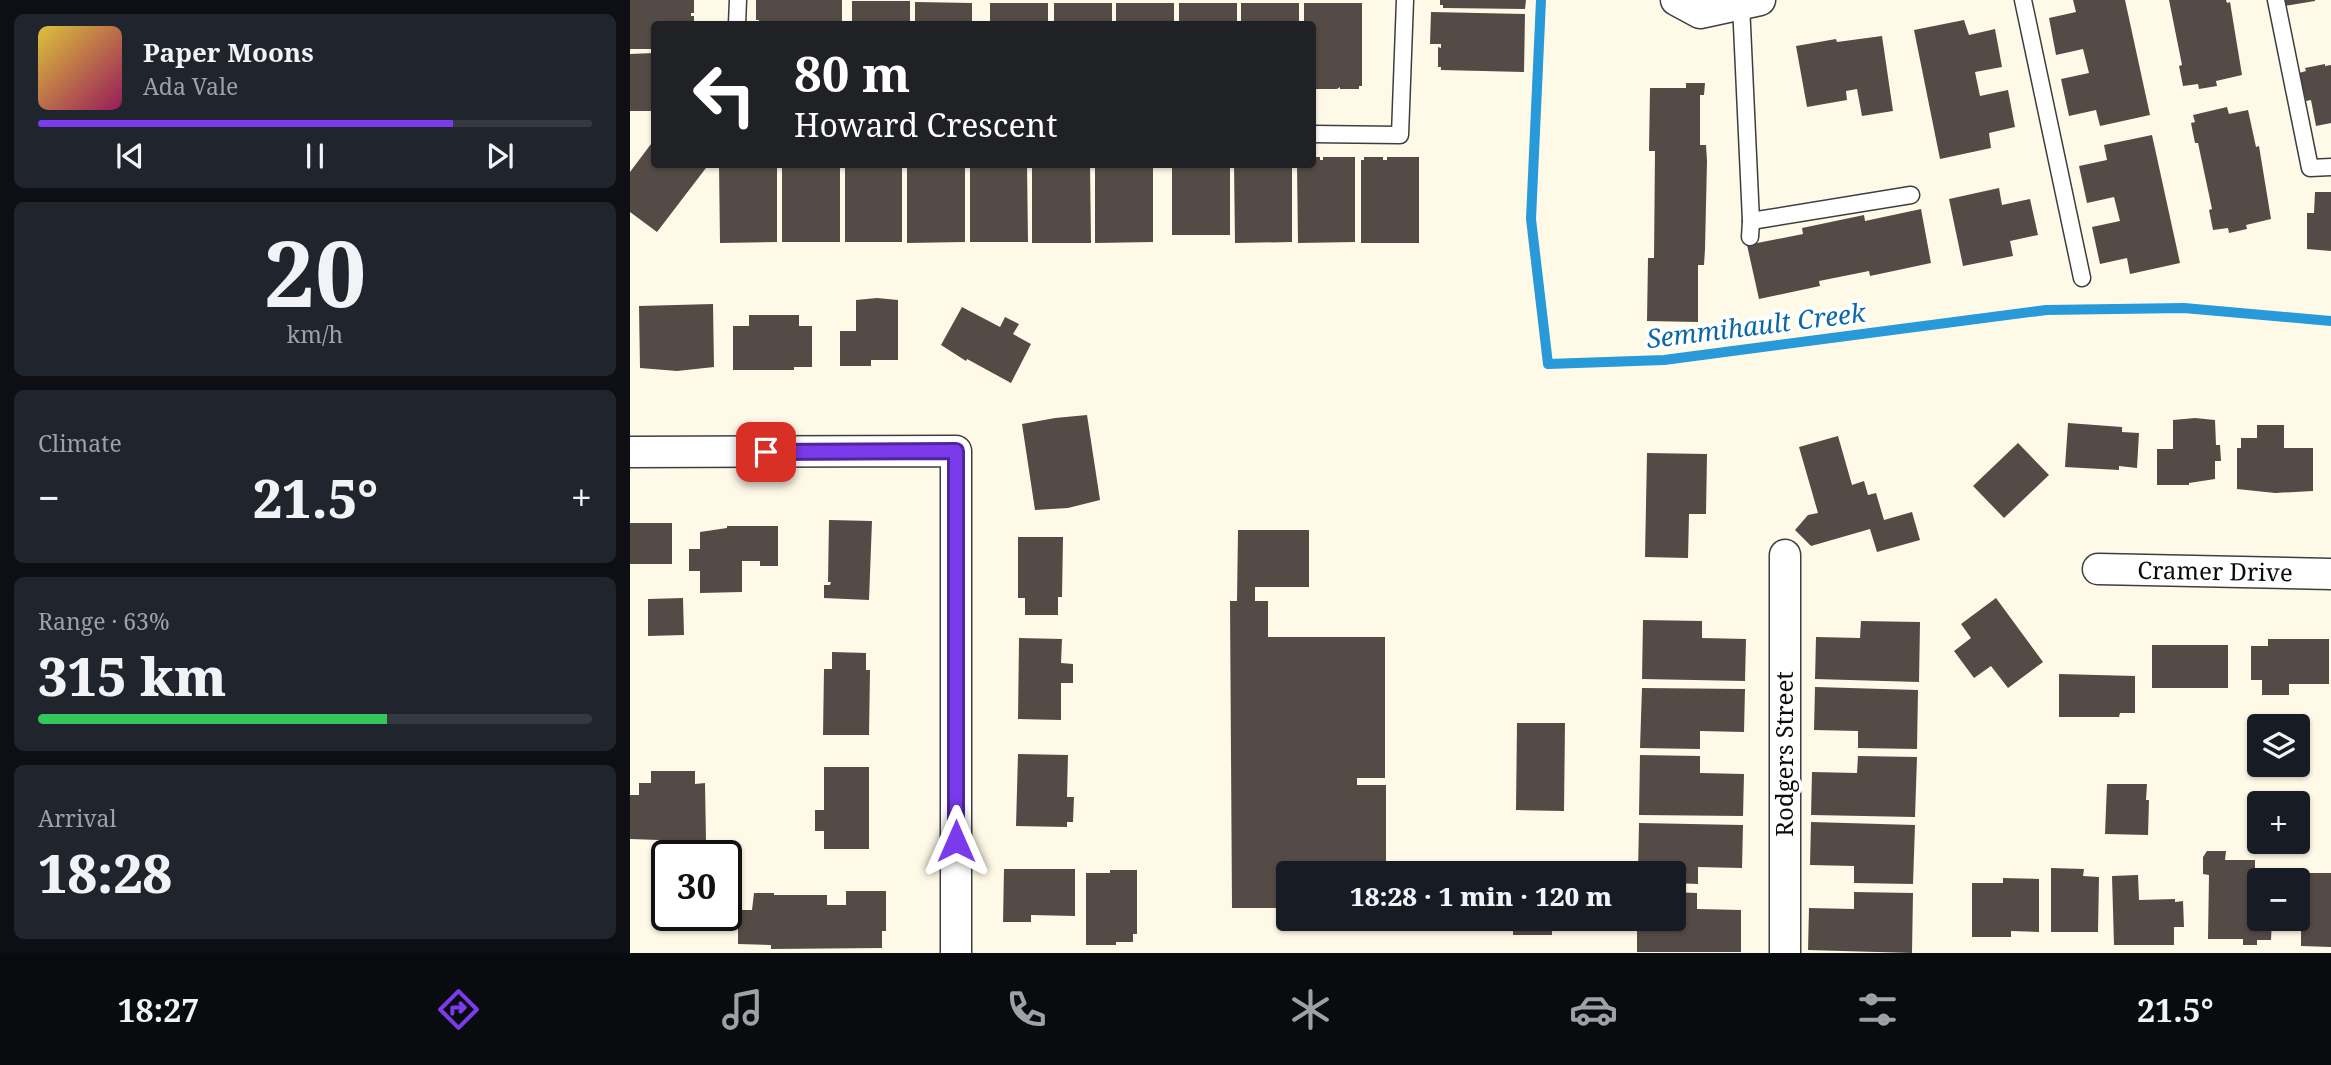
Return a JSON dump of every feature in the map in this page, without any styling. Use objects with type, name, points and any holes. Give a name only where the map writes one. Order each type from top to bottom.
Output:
[{"type":"street","points":[[1676,0],[1700,13],[1751,2]]},
{"type":"street","points":[[630,452],[956,451],[956,953]]},
{"type":"street","name":"Rodgers Street","points":[[1785,555],[1785,953]]},
{"type":"street","name":"Cramer Drive","points":[[2098,569],[2331,574]]},
{"type":"lane","points":[[737,0],[737,21]]},
{"type":"lane","points":[[1316,134],[1401,135],[1405,0]]},
{"type":"lane","points":[[2023,0],[2082,278]]},
{"type":"lane","points":[[2276,0],[2309,168],[2331,167]]},
{"type":"lane","points":[[1751,2],[1750,229],[1911,195]]},
{"type":"building","points":[[630,0],[694,0],[694,13],[691,13],[691,16],[694,16],[694,21],[651,21],[651,49],[630,49]]},
{"type":"building","points":[[756,0],[842,0],[842,21],[756,20]]},
{"type":"building","points":[[1440,0],[1526,0],[1525,9],[1443,8]]},
{"type":"building","points":[[2073,0],[2125,0],[2150,115],[2100,126],[2096,110],[2069,116],[2061,79],[2089,73],[2083,49],[2056,55],[2049,18],[2076,12]]},
{"type":"building","points":[[2169,0],[2230,2],[2242,75],[2216,81],[2217,86],[2199,89],[2198,84],[2183,86],[2179,66],[2182,65]]},
{"type":"building","points":[[2283,0],[2315,0],[2315,1],[2284,6]]},
{"type":"building","points":[[852,1],[910,1],[910,21],[852,21]]},
{"type":"building","points":[[915,2],[972,3],[972,21],[915,21]]},
{"type":"building","points":[[990,3],[1048,3],[1048,21],[990,21]]},
{"type":"building","points":[[1054,3],[1112,3],[1112,21],[1054,21]]},
{"type":"building","points":[[1116,3],[1174,3],[1174,21],[1116,21]]},
{"type":"building","points":[[1179,3],[1237,3],[1237,21],[1179,21]]},
{"type":"building","points":[[1241,3],[1299,3],[1299,21],[1241,21]]},
{"type":"building","points":[[1304,3],[1362,3],[1362,86],[1359,86],[1359,89],[1316,89],[1316,21],[1304,21]]},
{"type":"building","points":[[1431,12],[1525,14],[1524,72],[1441,70],[1441,67],[1438,67],[1438,47],[1441,48],[1441,44],[1430,44]]},
{"type":"building","points":[[1964,20],[1969,35],[1995,29],[2002,67],[1975,72],[1980,96],[2008,90],[2015,127],[1989,133],[1991,148],[1940,159],[1914,30]]},
{"type":"building","points":[[1882,36],[1893,111],[1862,116],[1857,89],[1846,91],[1847,100],[1807,107],[1796,46],[1836,39],[1837,42]]},
{"type":"building","points":[[651,53],[651,111],[630,111],[630,54]]},
{"type":"building","points":[[2331,65],[2331,123],[2316,126],[2311,100],[2306,101],[2299,73],[2306,71],[2305,68]]},
{"type":"building","points":[[1686,83],[1705,83],[1704,95],[1700,95],[1700,145],[1706,145],[1707,161],[1705,249],[1704,265],[1698,265],[1698,322],[1647,321],[1648,258],[1654,258],[1655,151],[1649,151],[1650,88],[1686,88]]},
{"type":"building","points":[[2227,107],[2229,114],[2248,110],[2256,147],[2259,146],[2271,219],[2246,225],[2247,229],[2229,233],[2228,228],[2213,230],[2209,210],[2212,209],[2191,123],[2195,122],[2193,115]]},
{"type":"building","points":[[2152,135],[2180,263],[2130,274],[2127,258],[2100,264],[2092,227],[2120,221],[2114,197],[2087,203],[2079,166],[2107,160],[2104,145]]},
{"type":"building","points":[[651,144],[651,168],[706,168],[657,232],[630,212],[630,172]]},
{"type":"building","points":[[1316,157],[1323,160],[1323,157],[1355,157],[1355,242],[1298,243],[1297,168],[1316,168]]},
{"type":"building","points":[[1364,157],[1383,157],[1383,160],[1387,160],[1387,157],[1419,157],[1419,243],[1361,243],[1361,160],[1364,160]]},
{"type":"building","points":[[719,168],[777,168],[777,242],[720,243]]},
{"type":"building","points":[[782,168],[840,168],[840,242],[782,242]]},
{"type":"building","points":[[845,168],[902,168],[902,242],[845,242]]},
{"type":"building","points":[[907,168],[965,168],[965,242],[907,243]]},
{"type":"building","points":[[970,168],[1027,168],[1028,242],[970,242]]},
{"type":"building","points":[[1032,168],[1090,168],[1091,243],[1032,243]]},
{"type":"building","points":[[1095,168],[1153,168],[1153,242],[1095,243]]},
{"type":"building","points":[[1172,168],[1230,168],[1230,235],[1172,235]]},
{"type":"building","points":[[1234,168],[1292,168],[1292,242],[1235,243]]},
{"type":"building","points":[[1999,188],[2002,205],[2030,199],[2038,235],[2010,241],[2013,256],[1963,266],[1949,199]]},
{"type":"building","points":[[2315,192],[2331,192],[2331,251],[2307,249],[2307,213],[2314,213]]},
{"type":"building","points":[[1921,209],[1931,263],[1870,276],[1869,271],[1819,281],[1820,286],[1759,299],[1747,245],[1803,234],[1802,228],[1864,215],[1865,221]]},
{"type":"building","points":[[856,300],[898,300],[898,360],[871,360],[871,366],[840,366],[840,331],[856,331]]},
{"type":"building","points":[[713,304],[714,367],[677,371],[640,368],[639,306]]},
{"type":"building","points":[[962,307],[1000,327],[1005,317],[1019,324],[1013,334],[1031,344],[1011,383],[967,359],[966,361],[941,345]]},
{"type":"building","points":[[749,315],[799,315],[799,326],[812,326],[812,367],[794,367],[794,370],[733,370],[733,326],[749,326]]},
{"type":"building","points":[[1087,415],[1100,500],[1068,508],[1035,510],[1022,424]]},
{"type":"building","points":[[2173,420],[2215,420],[2216,445],[2220,445],[2221,461],[2215,461],[2215,479],[2189,485],[2157,485],[2157,449],[2173,449]]},
{"type":"building","points":[[2068,423],[2122,427],[2122,432],[2139,433],[2137,468],[2119,466],[2119,470],[2065,467]]},
{"type":"building","points":[[2257,425],[2284,425],[2284,448],[2313,448],[2313,491],[2275,493],[2237,489],[2237,448],[2241,448],[2241,438],[2257,438]]},
{"type":"building","points":[[1838,436],[1852,485],[1864,481],[1868,495],[1876,493],[1884,520],[1912,512],[1920,540],[1877,552],[1870,529],[1811,546],[1795,530],[1808,515],[1818,513],[1799,447]]},
{"type":"building","points":[[2018,443],[2049,475],[2004,518],[1973,486]]},
{"type":"building","points":[[1647,453],[1707,454],[1706,514],[1689,514],[1688,558],[1645,557]]},
{"type":"building","points":[[829,520],[872,521],[869,600],[824,598],[824,585],[830,585],[831,582],[828,582]]},
{"type":"building","points":[[630,523],[672,523],[672,564],[630,564]]},
{"type":"building","points":[[727,526],[778,526],[778,566],[760,566],[760,561],[742,561],[742,592],[700,593],[700,571],[689,571],[689,549],[700,549],[700,532]]},
{"type":"building","points":[[1238,530],[1309,530],[1309,587],[1255,587],[1255,601],[1268,601],[1268,637],[1385,637],[1385,778],[1357,778],[1357,785],[1386,785],[1386,861],[1276,861],[1276,908],[1232,908],[1230,601],[1237,601]]},
{"type":"building","points":[[1018,537],[1063,537],[1062,597],[1058,597],[1058,615],[1025,615],[1025,598],[1018,598]]},
{"type":"building","points":[[683,598],[684,635],[648,636],[648,599]]},
{"type":"building","points":[[1996,598],[2043,662],[2008,688],[1991,666],[1974,678],[1954,651],[1971,638],[1961,624]]},
{"type":"building","points":[[1643,620],[1702,621],[1702,638],[1746,639],[1745,681],[1642,679]]},
{"type":"building","points":[[1861,621],[1920,622],[1919,682],[1815,679],[1816,637],[1860,638]]},
{"type":"building","points":[[1019,638],[1062,639],[1061,663],[1073,664],[1073,683],[1061,683],[1061,720],[1018,719]]},
{"type":"building","points":[[2268,639],[2329,639],[2329,684],[2289,684],[2289,695],[2262,695],[2262,680],[2251,680],[2251,646],[2268,646]]},
{"type":"building","points":[[2152,645],[2228,645],[2228,688],[2152,688]]},
{"type":"building","points":[[832,652],[866,653],[866,670],[870,670],[869,735],[823,735],[824,669],[832,669]]},
{"type":"building","points":[[2059,674],[2135,676],[2135,713],[2120,713],[2119,717],[2059,717]]},
{"type":"building","points":[[1815,687],[1918,690],[1917,749],[1858,748],[1858,731],[1814,730]]},
{"type":"building","points":[[1642,688],[1745,689],[1744,732],[1700,731],[1700,749],[1640,748]]},
{"type":"building","points":[[1517,723],[1565,723],[1564,811],[1516,810]]},
{"type":"building","points":[[1018,754],[1068,755],[1067,797],[1074,797],[1073,822],[1067,822],[1067,827],[1016,826]]},
{"type":"building","points":[[1640,755],[1700,756],[1700,773],[1744,774],[1743,816],[1639,815]]},
{"type":"building","points":[[1858,756],[1917,757],[1915,817],[1811,815],[1812,772],[1857,773]]},
{"type":"building","points":[[824,767],[869,767],[869,849],[824,849],[824,831],[815,831],[815,810],[824,810]]},
{"type":"building","points":[[651,771],[695,771],[695,784],[705,783],[706,840],[630,839],[630,795],[639,795],[639,783],[651,783]]},
{"type":"building","points":[[2107,784],[2147,784],[2148,835],[2105,834]]},
{"type":"building","points":[[1811,822],[1915,825],[1913,884],[1854,883],[1854,866],[1810,865]]},
{"type":"building","points":[[1639,823],[1743,825],[1742,868],[1698,867],[1698,884],[1686,884],[1686,861],[1638,861]]},
{"type":"building","points":[[2207,851],[2226,851],[2225,860],[2255,860],[2255,868],[2247,868],[2247,931],[2271,931],[2271,940],[2257,940],[2257,945],[2243,945],[2243,939],[2208,939],[2209,875],[2203,874],[2203,857]]},
{"type":"building","points":[[2051,868],[2084,869],[2083,876],[2099,877],[2098,932],[2051,932]]},
{"type":"building","points":[[1004,869],[1075,869],[1075,916],[1031,915],[1031,922],[1003,922]]},
{"type":"building","points":[[1110,870],[1137,870],[1137,934],[1133,934],[1133,942],[1086,945],[1086,873],[1110,873]]},
{"type":"building","points":[[2310,873],[2331,873],[2331,947],[2301,946],[2301,931],[2310,931]]},
{"type":"building","points":[[2138,875],[2139,900],[2183,901],[2184,927],[2174,927],[2174,945],[2114,945],[2112,876]]},
{"type":"building","points":[[2003,878],[2039,879],[2039,932],[2011,931],[2011,937],[1972,937],[1972,883],[2003,883]]},
{"type":"building","points":[[846,891],[886,891],[886,931],[882,931],[882,948],[771,949],[771,945],[738,944],[738,931],[742,931],[742,910],[752,910],[754,893],[827,895],[827,905],[846,905]]},
{"type":"building","points":[[1854,892],[1913,893],[1912,953],[1808,950],[1809,908],[1854,909]]},
{"type":"building","points":[[1686,893],[1697,893],[1697,909],[1741,910],[1741,952],[1637,952],[1637,931],[1686,931]]},
{"type":"building","points":[[1513,931],[1552,931],[1552,935],[1513,935]]},
{"type":"waterway","name":"Semmihault Creek","points":[[1541,0],[1531,219],[1548,364],[1664,360],[2046,310],[2184,308],[2331,321]]},
{"type":"route","points":[[766,452],[956,451],[956,841]]}]
